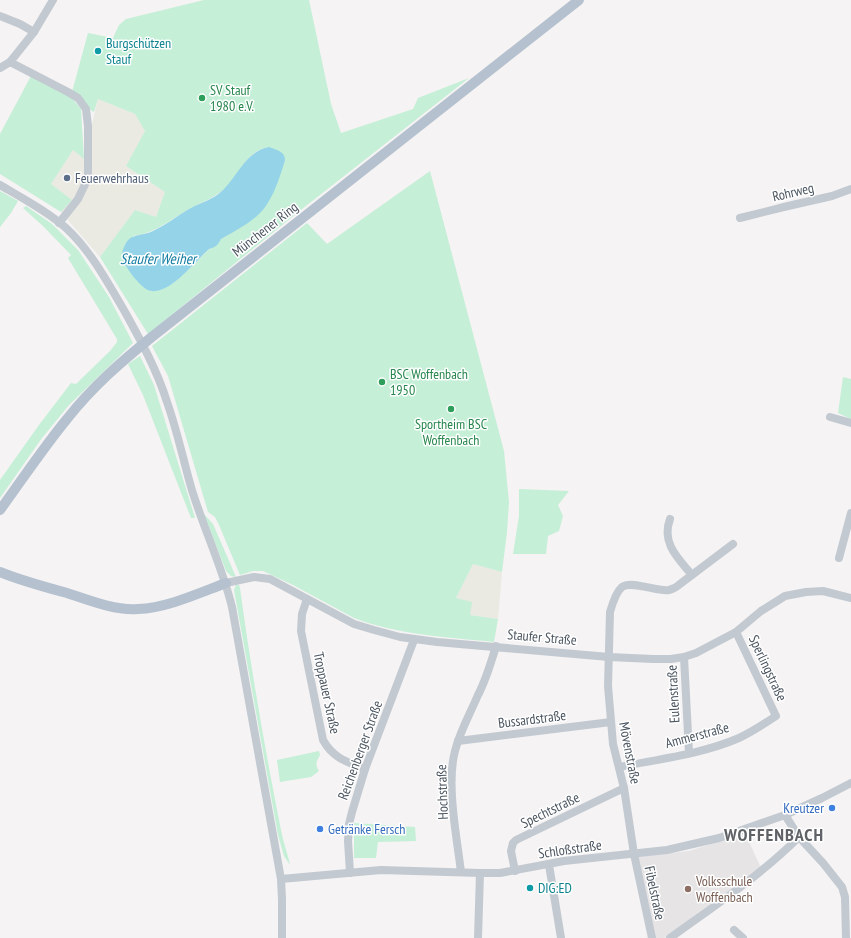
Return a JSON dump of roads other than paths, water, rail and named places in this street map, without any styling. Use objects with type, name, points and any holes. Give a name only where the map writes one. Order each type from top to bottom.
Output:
[{"type":"main road","name":"Münchener Ring","points":[[0,510],[67,418],[116,366],[579,0]]},
{"type":"main road","points":[[0,572],[88,600],[122,609],[144,609],[158,606],[226,583]]},
{"type":"street","points":[[0,68],[10,62],[34,32],[53,0]]},
{"type":"street","points":[[0,16],[20,24],[34,32]]},
{"type":"street","points":[[10,62],[78,98],[86,109],[88,126],[88,178],[78,199],[59,223]]},
{"type":"street","points":[[0,185],[59,223],[75,237],[110,286],[137,334],[147,353],[167,401],[195,499],[226,583],[235,622],[281,879],[282,938]]},
{"type":"street","name":"Rohrweg","points":[[740,218],[832,196],[851,189]]},
{"type":"street","points":[[830,417],[851,423]]},
{"type":"street","points":[[839,558],[851,513]]},
{"type":"street","points":[[670,519],[667,533],[668,540],[678,559],[692,575],[733,544]]},
{"type":"street","name":"Mövenstraße","points":[[634,854],[620,767],[612,744],[608,686],[610,612],[622,587],[626,585],[670,590],[692,575]]},
{"type":"street","name":"Staufer Straße","points":[[226,583],[254,577],[266,578],[279,583],[359,626],[414,640],[609,657],[671,659],[696,653],[736,632],[766,608],[785,596],[806,592],[823,591],[851,598]]},
{"type":"street","name":"Troppauer Straße","points":[[307,599],[302,614],[301,631],[323,740],[328,749],[334,755],[346,762],[365,769]]},
{"type":"street","name":"Sperlingstraße","points":[[736,632],[776,716]]},
{"type":"street","name":"Reichenberger Straße","points":[[350,873],[348,841],[349,824],[356,794],[414,640]]},
{"type":"street","name":"Hochstraße","points":[[461,872],[452,780],[454,753],[462,728],[483,684],[496,646]]},
{"type":"street","name":"Eulenstraße","points":[[684,657],[689,753]]},
{"type":"street","name":"Ammerstraße","points":[[620,767],[689,753],[715,746],[739,738],[776,716]]},
{"type":"street","name":"Bussardstraße","points":[[458,741],[610,722]]},
{"type":"street","name":"Schloßstraße","points":[[281,879],[381,870],[461,872],[480,874],[515,871],[564,861],[667,850],[718,838],[784,816],[851,783]]},
{"type":"street","name":"Spechtstraße","points":[[515,871],[511,851],[513,843],[516,840],[624,788]]},
{"type":"street","points":[[784,816],[799,837],[836,878],[842,887],[846,897],[846,938]]},
{"type":"street","points":[[670,938],[752,878],[787,850],[799,837]]},
{"type":"street","name":"Fibelstraße","points":[[634,854],[652,938]]},
{"type":"street","points":[[548,865],[561,938]]},
{"type":"street","points":[[478,938],[480,874]]},
{"type":"street","points":[[734,930],[743,938]]},
{"type":"water","name":"Staufer Weiher","points":[[269,147],[282,153],[285,160],[275,189],[263,210],[249,222],[221,239],[216,246],[209,249],[173,283],[159,290],[153,291],[148,290],[141,285],[123,261],[122,254],[126,243],[135,236],[150,233],[158,229],[192,207],[214,197],[222,191],[252,155]]},
{"type":"place","name":"Burgschützen Stauf","points":[[98,51]]},
{"type":"place","name":"SV Stauf 1980 e.V.","points":[[202,98]]},
{"type":"place","name":"Feuerwehrhaus","points":[[67,178]]},
{"type":"place","name":"BSC Woffenbach 1950","points":[[382,382]]},
{"type":"place","name":"Sportheim BSC Woffenbach","points":[[451,409]]},
{"type":"place","name":"Kreutzer","points":[[832,808]]},
{"type":"place","name":"Getränke Fersch","points":[[320,829]]},
{"type":"place","name":"DIG:ED","points":[[530,888]]},
{"type":"place","name":"Volksschule Woffenbach","points":[[688,889]]},
{"type":"district","name":"WOFFENBACH","points":[[774,835]]}]
